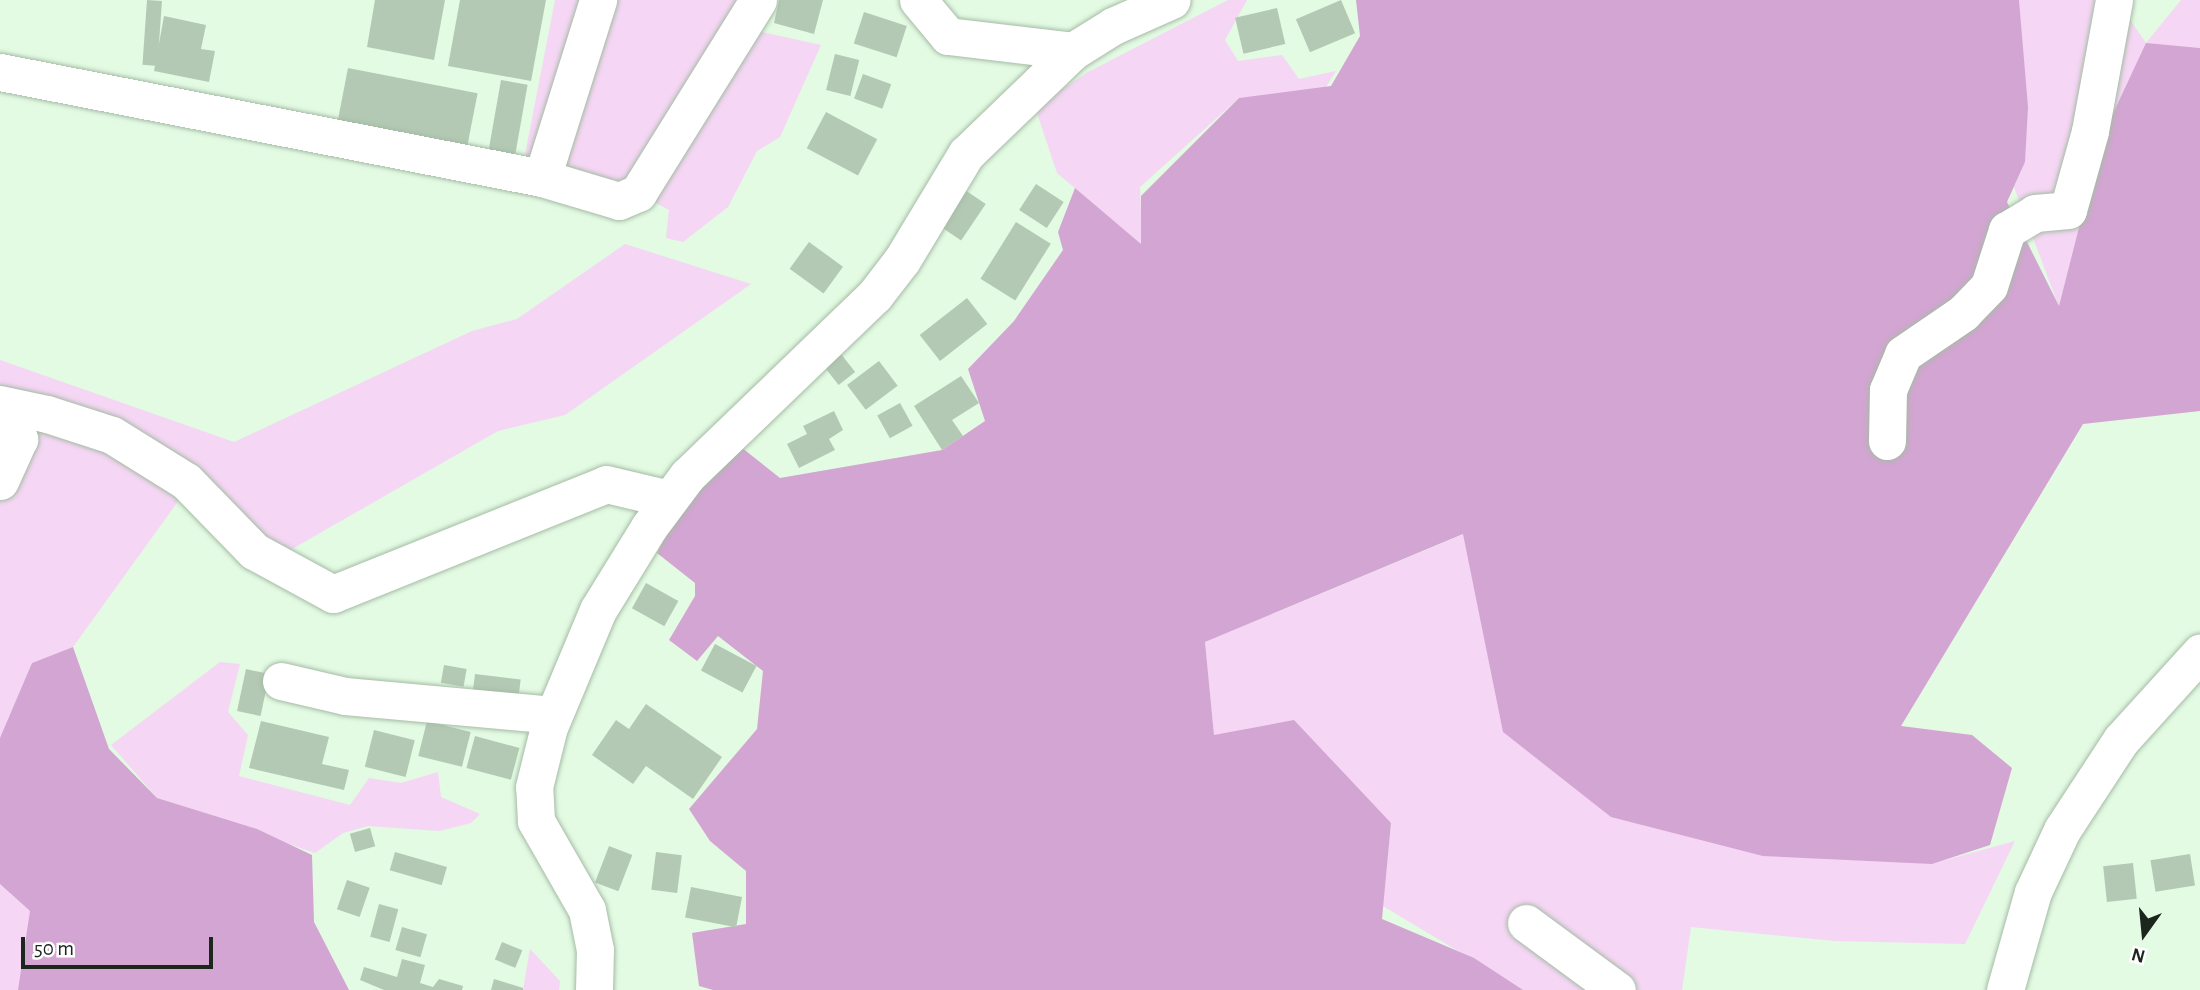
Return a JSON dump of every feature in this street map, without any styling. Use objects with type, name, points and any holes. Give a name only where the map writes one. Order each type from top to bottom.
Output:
[{"type":"street","points":[[542,178],[598,0]]},
{"type":"street","points":[[0,72],[542,178],[619,201],[638,193],[758,0]]},
{"type":"street","points":[[918,0],[948,36],[1073,51]]},
{"type":"street","points":[[594,990],[595,950],[587,910],[536,821],[534,786],[553,715],[598,610],[670,499],[730,431],[875,295],[902,260],[966,154],[1073,51],[1112,26],[1172,0]]},
{"type":"street","points":[[1887,441],[1888,390],[1903,354],[1963,313],[1989,286],[2007,230],[2035,213],[2068,210],[2090,131],[2115,0]]},
{"type":"street","points":[[0,404],[47,414],[112,435],[186,481],[254,551],[334,594],[606,484],[670,499]]},
{"type":"street","points":[[0,434],[19,439],[0,481]]},
{"type":"street","points":[[2005,990],[2033,892],[2062,831],[2121,740],[2200,653]]},
{"type":"street","points":[[281,681],[345,696],[553,715]]},
{"type":"street","points":[[1526,923],[1618,990]]},
{"type":"shaded area","points":[[555,0],[585,0],[540,159],[524,160]]},
{"type":"shaded area","points":[[612,0],[747,0],[635,182],[606,186],[569,177],[561,163]]},
{"type":"shaded area","points":[[1228,0],[1247,0],[1225,40],[1238,61],[1282,55],[1299,79],[1336,71],[1324,90],[1239,98],[1140,187],[1142,245],[1057,173],[1035,107],[1088,72]]},
{"type":"shaded area","points":[[1356,0],[2019,0],[2028,107],[2025,162],[2007,202],[2059,306],[2102,137],[2146,43],[2200,48],[2200,411],[2083,424],[1901,726],[1972,735],[2012,768],[1990,845],[1932,864],[1763,856],[1611,817],[1503,732],[1463,534],[1205,642],[1214,735],[1294,720],[1391,823],[1382,919],[1474,958],[1523,990],[713,990],[699,986],[692,933],[746,924],[746,871],[710,841],[689,809],[757,729],[763,671],[718,636],[697,661],[669,640],[695,596],[695,583],[657,553],[683,499],[737,444],[780,478],[942,450],[985,421],[968,369],[1014,321],[1063,250],[1058,232],[1075,188],[1141,244],[1141,196],[1239,98],[1331,86],[1360,36]]},
{"type":"shaded area","points":[[2019,0],[2127,0],[2126,14],[2146,43],[2181,0],[2200,0],[2200,48],[2146,44],[2102,137],[2059,307],[2014,187],[2025,162],[2026,92]]},
{"type":"shaded area","points":[[753,30],[821,45],[780,137],[757,151],[728,207],[683,242],[666,238],[669,210],[645,197]]},
{"type":"shaded area","points":[[625,244],[751,284],[565,415],[498,431],[271,561],[184,493],[73,647],[32,663],[0,742],[0,360],[234,442],[472,331],[517,319]]},
{"type":"shaded area","points":[[1464,534],[1500,717],[1931,864],[2015,841],[1965,944],[1835,941],[1691,927],[1682,990],[1523,990],[1383,906],[1391,823],[1214,735],[1205,642]]},
{"type":"shaded area","points":[[73,647],[109,749],[157,798],[257,829],[312,855],[314,922],[349,990],[18,990],[30,911],[0,884],[0,738],[32,663]]},
{"type":"shaded area","points":[[220,662],[240,664],[228,712],[248,735],[239,776],[350,805],[369,778],[401,783],[438,772],[441,797],[480,814],[471,823],[439,831],[368,826],[343,833],[315,853],[157,798],[111,745]]},
{"type":"shaded area","points":[[0,884],[30,911],[23,990],[0,990]]},
{"type":"shaded area","points":[[530,949],[560,981],[559,990],[523,990]]},
{"type":"building","points":[[147,0],[162,1],[157,66],[142,65]]},
{"type":"building","points":[[375,0],[445,0],[434,60],[367,47]]},
{"type":"building","points":[[460,0],[546,0],[531,81],[448,66]]},
{"type":"building","points":[[779,0],[823,0],[814,34],[774,23]]},
{"type":"building","points":[[1341,0],[1355,33],[1310,52],[1296,19]]},
{"type":"building","points":[[1277,8],[1285,44],[1243,54],[1235,18]]},
{"type":"building","points":[[864,12],[907,26],[897,57],[854,43]]},
{"type":"building","points":[[164,16],[206,25],[201,49],[215,51],[209,82],[154,71]]},
{"type":"building","points":[[835,54],[859,60],[850,96],[826,90]]},
{"type":"building","points":[[348,68],[478,93],[467,146],[338,121]]},
{"type":"building","points":[[863,74],[891,84],[882,109],[854,98]]},
{"type":"building","points":[[501,80],[528,85],[515,157],[488,152]]},
{"type":"building","points":[[826,112],[877,139],[858,175],[807,148]]},
{"type":"building","points":[[1036,184],[1064,202],[1047,228],[1019,210]]},
{"type":"building","points":[[965,190],[986,204],[961,240],[940,226]]},
{"type":"building","points":[[1016,222],[1051,244],[1015,301],[980,279]]},
{"type":"building","points":[[809,242],[843,267],[824,293],[790,269]]},
{"type":"building","points":[[967,298],[987,324],[940,361],[920,335]]},
{"type":"building","points":[[841,354],[855,372],[839,385],[824,367]]},
{"type":"building","points":[[879,361],[898,386],[866,410],[847,385]]},
{"type":"building","points":[[961,376],[979,403],[952,420],[963,436],[942,450],[914,406]]},
{"type":"building","points":[[900,403],[913,426],[890,438],[877,416]]},
{"type":"building","points":[[834,411],[843,430],[829,439],[835,450],[799,468],[787,444],[807,434],[803,426]]},
{"type":"building","points":[[646,583],[678,601],[664,626],[632,608]]},
{"type":"building","points":[[715,644],[756,666],[742,693],[701,670]]},
{"type":"building","points":[[444,665],[467,669],[464,687],[441,683]]},
{"type":"building","points":[[246,669],[269,674],[261,716],[237,711]]},
{"type":"building","points":[[475,674],[521,680],[518,698],[473,693]]},
{"type":"building","points":[[646,704],[722,757],[693,799],[646,766],[633,784],[592,755],[616,720],[629,729]]},
{"type":"building","points":[[261,721],[329,737],[322,764],[349,770],[344,790],[249,768]]},
{"type":"building","points":[[427,721],[471,732],[462,767],[418,756]]},
{"type":"building","points":[[374,730],[415,740],[406,777],[365,767]]},
{"type":"building","points":[[475,736],[519,748],[511,780],[466,768]]},
{"type":"building","points":[[370,828],[375,846],[355,852],[350,834]]},
{"type":"building","points":[[609,846],[632,855],[618,891],[595,882]]},
{"type":"building","points":[[395,852],[447,867],[442,885],[390,870]]},
{"type":"building","points":[[656,852],[682,855],[677,893],[651,890]]},
{"type":"building","points":[[2190,854],[2195,886],[2155,892],[2150,860]]},
{"type":"building","points":[[2133,863],[2137,899],[2107,902],[2103,866]]},
{"type":"building","points":[[347,880],[370,888],[360,917],[337,909]]},
{"type":"building","points":[[691,887],[742,897],[736,927],[685,917]]},
{"type":"building","points":[[379,904],[398,909],[390,942],[370,937]]},
{"type":"building","points":[[402,927],[427,934],[420,957],[395,950]]},
{"type":"building","points":[[502,942],[522,950],[515,968],[495,960]]},
{"type":"building","points":[[402,959],[425,965],[420,983],[433,987],[439,979],[463,986],[462,990],[384,990],[360,980],[364,967],[397,977]]},
{"type":"building","points":[[494,979],[523,988],[523,990],[491,990]]}]
